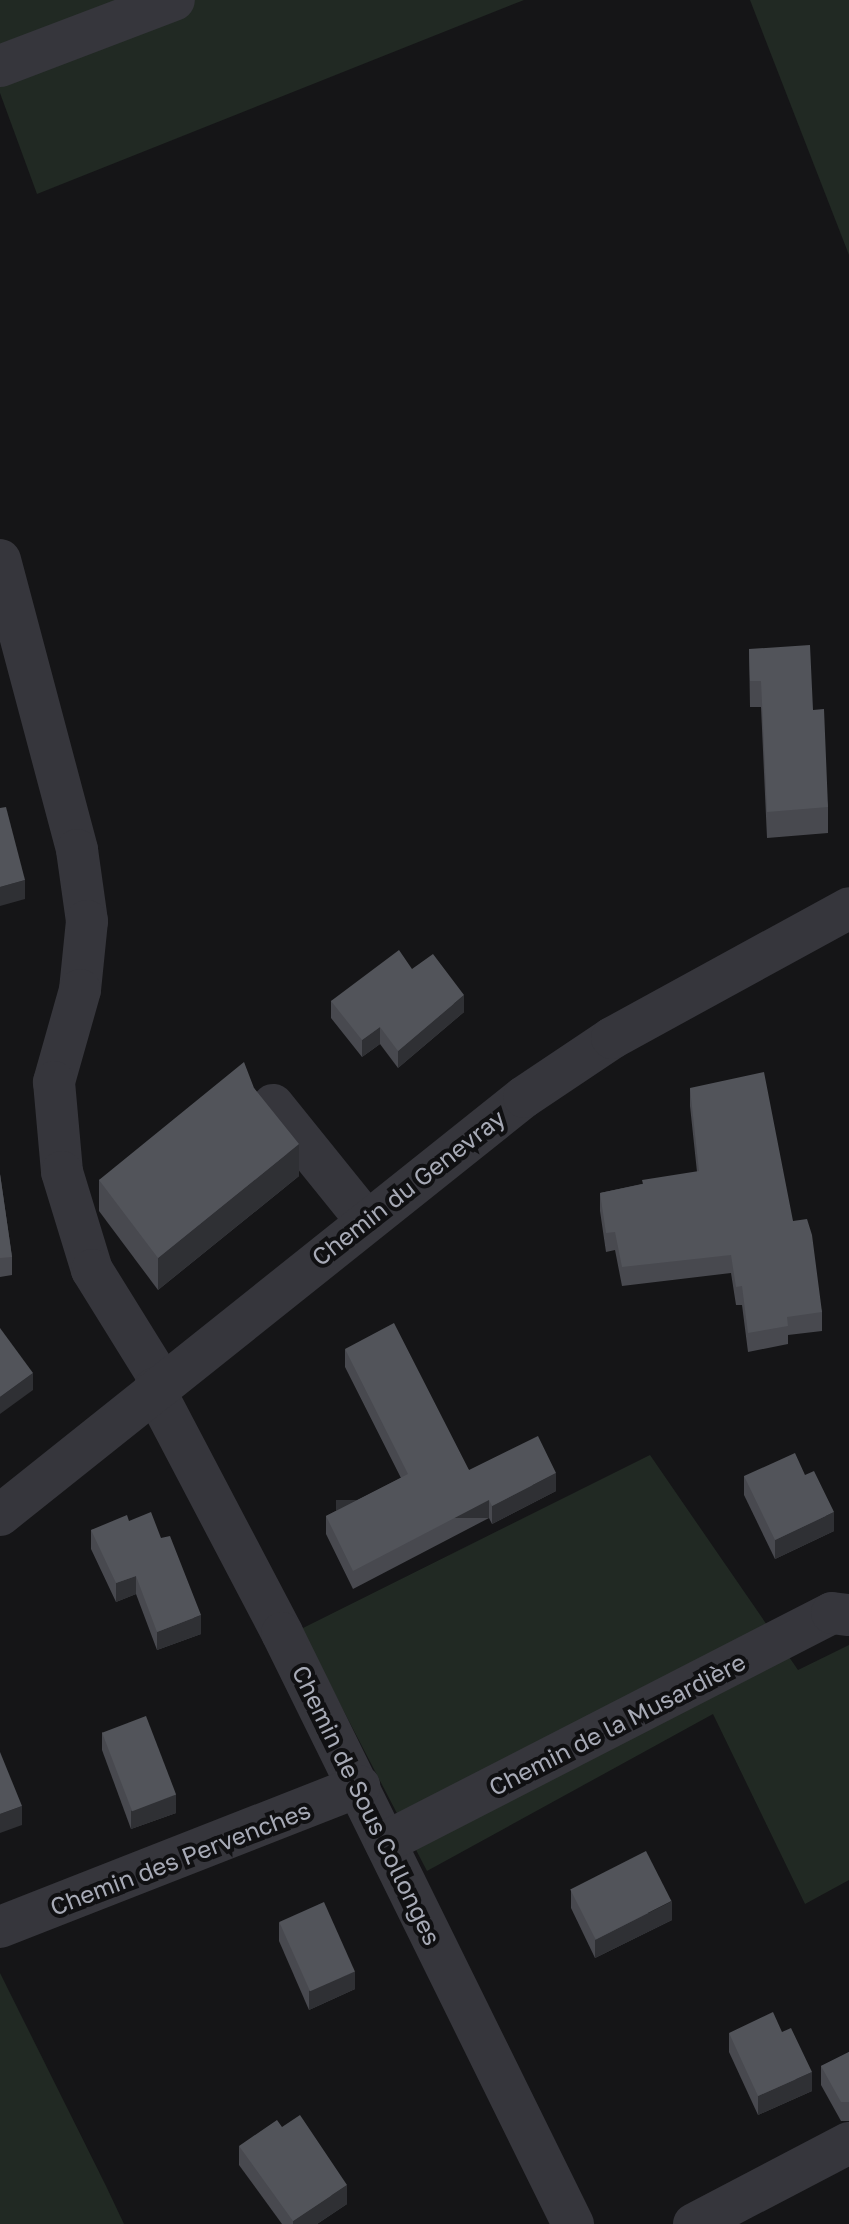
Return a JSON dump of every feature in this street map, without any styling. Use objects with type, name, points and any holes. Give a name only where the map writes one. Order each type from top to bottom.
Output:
[{"type":"street","points":[[0,66],[174,0]]},
{"type":"street","name":"Chemin de Sous Collonges","points":[[0,560],[77,850],[87,921],[80,990],[54,1082],[62,1172],[92,1270],[158,1386],[359,1786],[573,2224]]},
{"type":"street","name":"Chemin du Genevray","points":[[0,1515],[365,1219],[524,1097],[612,1038],[849,908]]},
{"type":"street","points":[[273,1105],[365,1219]]},
{"type":"street","name":"Chemin de la Musardière","points":[[386,1842],[832,1613],[849,1615]]},
{"type":"street","name":"Chemin des Pervenches","points":[[0,1927],[359,1786]]},
{"type":"street","points":[[694,2224],[849,2143]]},
{"type":"shaded area","points":[[0,0],[524,0],[37,194],[0,93]]},
{"type":"shaded area","points":[[750,0],[849,0],[849,255]]},
{"type":"shaded area","points":[[650,1455],[798,1670],[849,1645],[849,1880],[805,1904],[713,1714],[427,1871],[301,1629]]},
{"type":"shaded area","points":[[0,1973],[106,2186],[124,2224],[0,2224]]},
{"type":"building","points":[[810,645],[813,710],[824,709],[828,807],[767,812],[761,681],[750,681],[749,649]]},
{"type":"building","points":[[6,807],[25,880],[0,887],[0,808]]},
{"type":"building","points":[[399,950],[412,969],[433,954],[464,995],[398,1051],[380,1027],[362,1040],[331,1001]]},
{"type":"building","points":[[244,1062],[254,1088],[299,1144],[158,1258],[99,1180]]},
{"type":"building","points":[[764,1072],[793,1221],[807,1219],[812,1235],[822,1312],[787,1317],[788,1326],[748,1333],[742,1286],[736,1287],[731,1255],[622,1267],[615,1232],[606,1233],[600,1193],[643,1184],[642,1180],[699,1171],[690,1088]]},
{"type":"building","points":[[0,1174],[12,1257],[0,1258]]},
{"type":"building","points":[[394,1323],[469,1470],[538,1436],[556,1473],[492,1506],[489,1500],[353,1571],[326,1516],[408,1474],[345,1349]]},
{"type":"building","points":[[0,1328],[33,1373],[0,1397]]},
{"type":"building","points":[[795,1453],[805,1475],[814,1471],[834,1512],[775,1540],[744,1476]]},
{"type":"building","points":[[151,1512],[161,1538],[170,1536],[201,1615],[157,1632],[136,1576],[116,1583],[91,1530],[127,1515],[129,1521]]},
{"type":"building","points":[[146,1716],[176,1794],[132,1811],[102,1733]]},
{"type":"building","points":[[0,1752],[22,1806],[0,1814]]},
{"type":"building","points":[[646,1851],[671,1901],[596,1939],[570,1890]]},
{"type":"building","points":[[324,1902],[355,1971],[310,1991],[279,1922]]},
{"type":"building","points":[[773,2012],[782,2032],[791,2028],[812,2072],[758,2096],[729,2033]]},
{"type":"building","points":[[849,2052],[849,2102],[841,2102],[821,2066]]},
{"type":"building","points":[[300,2115],[347,2185],[293,2221],[239,2146],[277,2120],[282,2127]]}]
